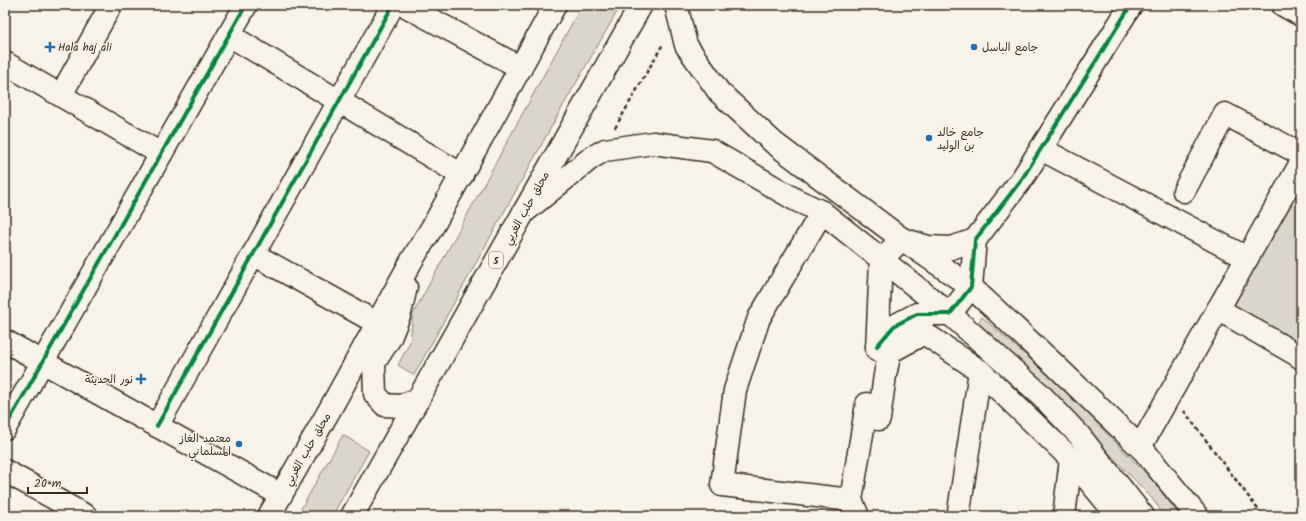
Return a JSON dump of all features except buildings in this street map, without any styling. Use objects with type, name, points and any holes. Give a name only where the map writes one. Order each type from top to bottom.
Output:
[{"type":"main road","points":[[61,95],[111,5]]},
{"type":"main road","points":[[5,428],[246,5]]},
{"type":"main road","points":[[157,426],[393,5]]},
{"type":"main road","points":[[404,5],[521,68]]},
{"type":"main road","name":"محلق حلب الغربي","points":[[269,516],[412,260],[434,226],[555,5]]},
{"type":"main road","name":"محلق حلب الغربي","points":[[352,516],[640,5]]},
{"type":"main road","points":[[902,239],[928,247],[951,248],[974,240],[1022,179],[1131,5]]},
{"type":"main road","points":[[1284,5],[1301,15]]},
{"type":"main road","points":[[677,11],[686,45],[720,92],[774,143],[902,239],[971,287],[1140,447],[1197,516]]},
{"type":"main road","points":[[229,35],[462,175]]},
{"type":"main road","points":[[5,63],[161,154]]},
{"type":"main road","points":[[1184,191],[1225,114],[1301,154]]},
{"type":"main road","points":[[523,213],[591,158],[605,150],[653,143],[712,151],[796,200],[822,212],[950,314],[1041,395],[1079,435],[1143,516]]},
{"type":"main road","points":[[1041,148],[1247,258]]},
{"type":"main road","points":[[1140,447],[1301,163]]},
{"type":"main road","points":[[822,212],[759,318],[735,390],[722,485],[855,508],[865,417],[877,346],[881,260],[902,239]]},
{"type":"main road","points":[[950,314],[971,287],[974,240]]},
{"type":"main road","points":[[254,254],[378,323]]},
{"type":"main road","points":[[412,260],[400,313],[390,338],[374,363],[375,394],[384,405],[400,406],[418,399]]},
{"type":"main road","points":[[1218,309],[1301,358]]},
{"type":"main road","points":[[877,346],[894,326],[918,314],[950,314]]},
{"type":"main road","points":[[865,417],[879,419],[885,375],[890,352],[924,333],[980,371],[1071,459],[1118,516]]},
{"type":"main road","points":[[5,341],[281,495]]},
{"type":"main road","points":[[960,511],[980,371]]},
{"type":"main road","points":[[1064,516],[1071,459]]},
{"type":"main road","points":[[5,471],[86,516]]},
{"type":"path","points":[[600,153],[677,11]]},
{"type":"path","points":[[1171,393],[1263,516]]},
{"type":"shaded area","points":[[582,5],[621,5],[564,104],[414,375],[398,365],[410,342],[413,314]]},
{"type":"shaded area","points":[[1301,181],[1301,354],[1230,312]]},
{"type":"shaded area","points":[[982,317],[1062,387],[1153,481],[1180,516],[1165,516],[1150,496],[1051,393],[976,326]]},
{"type":"shaded area","points":[[343,435],[369,451],[332,516],[297,516]]},
{"type":"cycle path","points":[[5,428],[246,5]]},
{"type":"cycle path","points":[[157,426],[393,5]]},
{"type":"cycle path","points":[[877,346],[894,326],[917,314],[950,314],[971,287],[975,240],[1022,179],[1131,5]]},
{"type":"place","name":"Hala haj ali","points":[[50,47]]},
{"type":"place","name":"جامع الباسل","points":[[974,47]]},
{"type":"place","name":"جامع خالد بن الوليد","points":[[929,138]]},
{"type":"place","name":"نور الحديثة","points":[[141,379]]},
{"type":"place","name":"معتمد الغاز المسلماني","points":[[239,444]]}]
